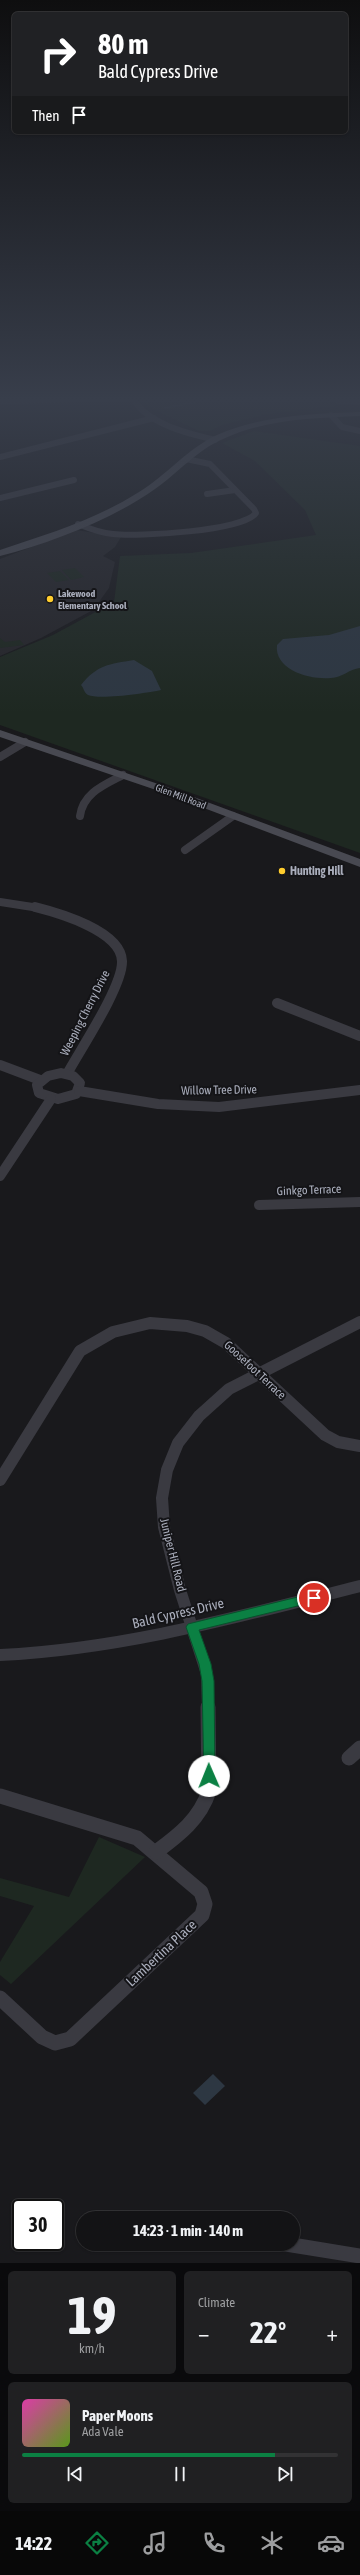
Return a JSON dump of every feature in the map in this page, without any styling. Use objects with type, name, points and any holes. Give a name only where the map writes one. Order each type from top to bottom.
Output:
[{"type":"main road","points":[[0,553],[78,524],[128,502]]},
{"type":"main road","name":"Glen Mill Road","points":[[0,733],[123,775],[360,863]]},
{"type":"street","points":[[78,524],[95,531],[126,536],[237,524],[252,519],[256,513],[246,502]]},
{"type":"street","points":[[0,757],[25,742]]},
{"type":"street","points":[[80,816],[80,807],[85,798],[123,775]]},
{"type":"street","points":[[185,850],[233,816]]},
{"type":"street","name":"Weeping Cherry Drive","points":[[0,902],[38,907],[99,930],[114,942],[123,961],[118,979],[67,1074]]},
{"type":"street","points":[[277,1003],[360,1036]]},
{"type":"street","points":[[0,1065],[40,1080]]},
{"type":"street","points":[[67,1074],[80,1083],[78,1091],[64,1099],[51,1099],[44,1097],[37,1089],[40,1080],[49,1075],[67,1074]]},
{"type":"street","name":"Willow Tree Drive","points":[[78,1091],[131,1101],[199,1106],[239,1106],[360,1090]]},
{"type":"street","points":[[0,1176],[4,1162],[51,1099]]},
{"type":"street","name":"Ginkgo Terrace","points":[[260,1206],[285,1203],[360,1202]]},
{"type":"street","name":"Goosefoot Terrace","points":[[0,1480],[80,1351],[92,1342],[116,1329],[150,1322],[192,1326],[223,1340],[325,1435],[338,1442],[360,1446]]},
{"type":"street","name":"Juniper Hill Road","points":[[156,1852],[199,1816],[206,1804],[209,1791],[208,1681],[205,1664],[192,1627],[163,1521],[161,1498],[168,1463],[174,1450],[196,1417],[229,1389],[360,1322]]},
{"type":"street","name":"Bald Cypress Drive","points":[[0,1655],[40,1655],[90,1649],[192,1627],[360,1586]]},
{"type":"street","points":[[349,1758],[360,1748]]},
{"type":"street","name":"Lambertina Place","points":[[0,1796],[137,1838],[156,1852],[201,1892],[205,1904],[202,1915],[70,2039],[55,2043],[42,2037],[0,1998]]},
{"type":"street","points":[[300,2246],[360,2256]]},
{"type":"shaded area","points":[[296,502],[360,502],[360,853],[0,725],[0,657],[53,635],[114,602],[120,556],[191,553],[316,535],[305,510]]},
{"type":"shaded area","name":"Lakewood Elementary School","points":[[76,530],[121,537],[115,547],[103,556],[115,562],[109,588],[93,610],[41,638],[0,656],[0,559]]},
{"type":"shaded area","points":[[75,568],[84,577],[71,580],[62,570]]},
{"type":"shaded area","points":[[60,571],[69,580],[56,582],[47,573]]},
{"type":"shaded area","points":[[0,638],[5,642],[20,640],[24,645],[0,648]]},
{"type":"shaded area","points":[[99,1837],[145,1857],[11,1984],[0,1975],[0,1962],[34,1906],[0,1896],[0,1878],[69,1897]]},
{"type":"water","points":[[360,626],[360,668],[352,670],[339,677],[313,677],[295,672],[281,661],[278,654],[277,645],[283,639],[329,635]]},
{"type":"water","points":[[134,660],[152,671],[161,690],[124,696],[102,697],[88,695],[81,685],[93,673],[104,666]]},
{"type":"water","points":[[213,2074],[225,2086],[205,2105],[193,2093]]},
{"type":"place","name":"Lakewood Elementary School","points":[[50,599]]},
{"type":"place","name":"Hunting Hill","points":[[282,871]]},
{"type":"route","points":[[209,1776],[208,1681],[205,1664],[192,1627],[314,1598]]}]
